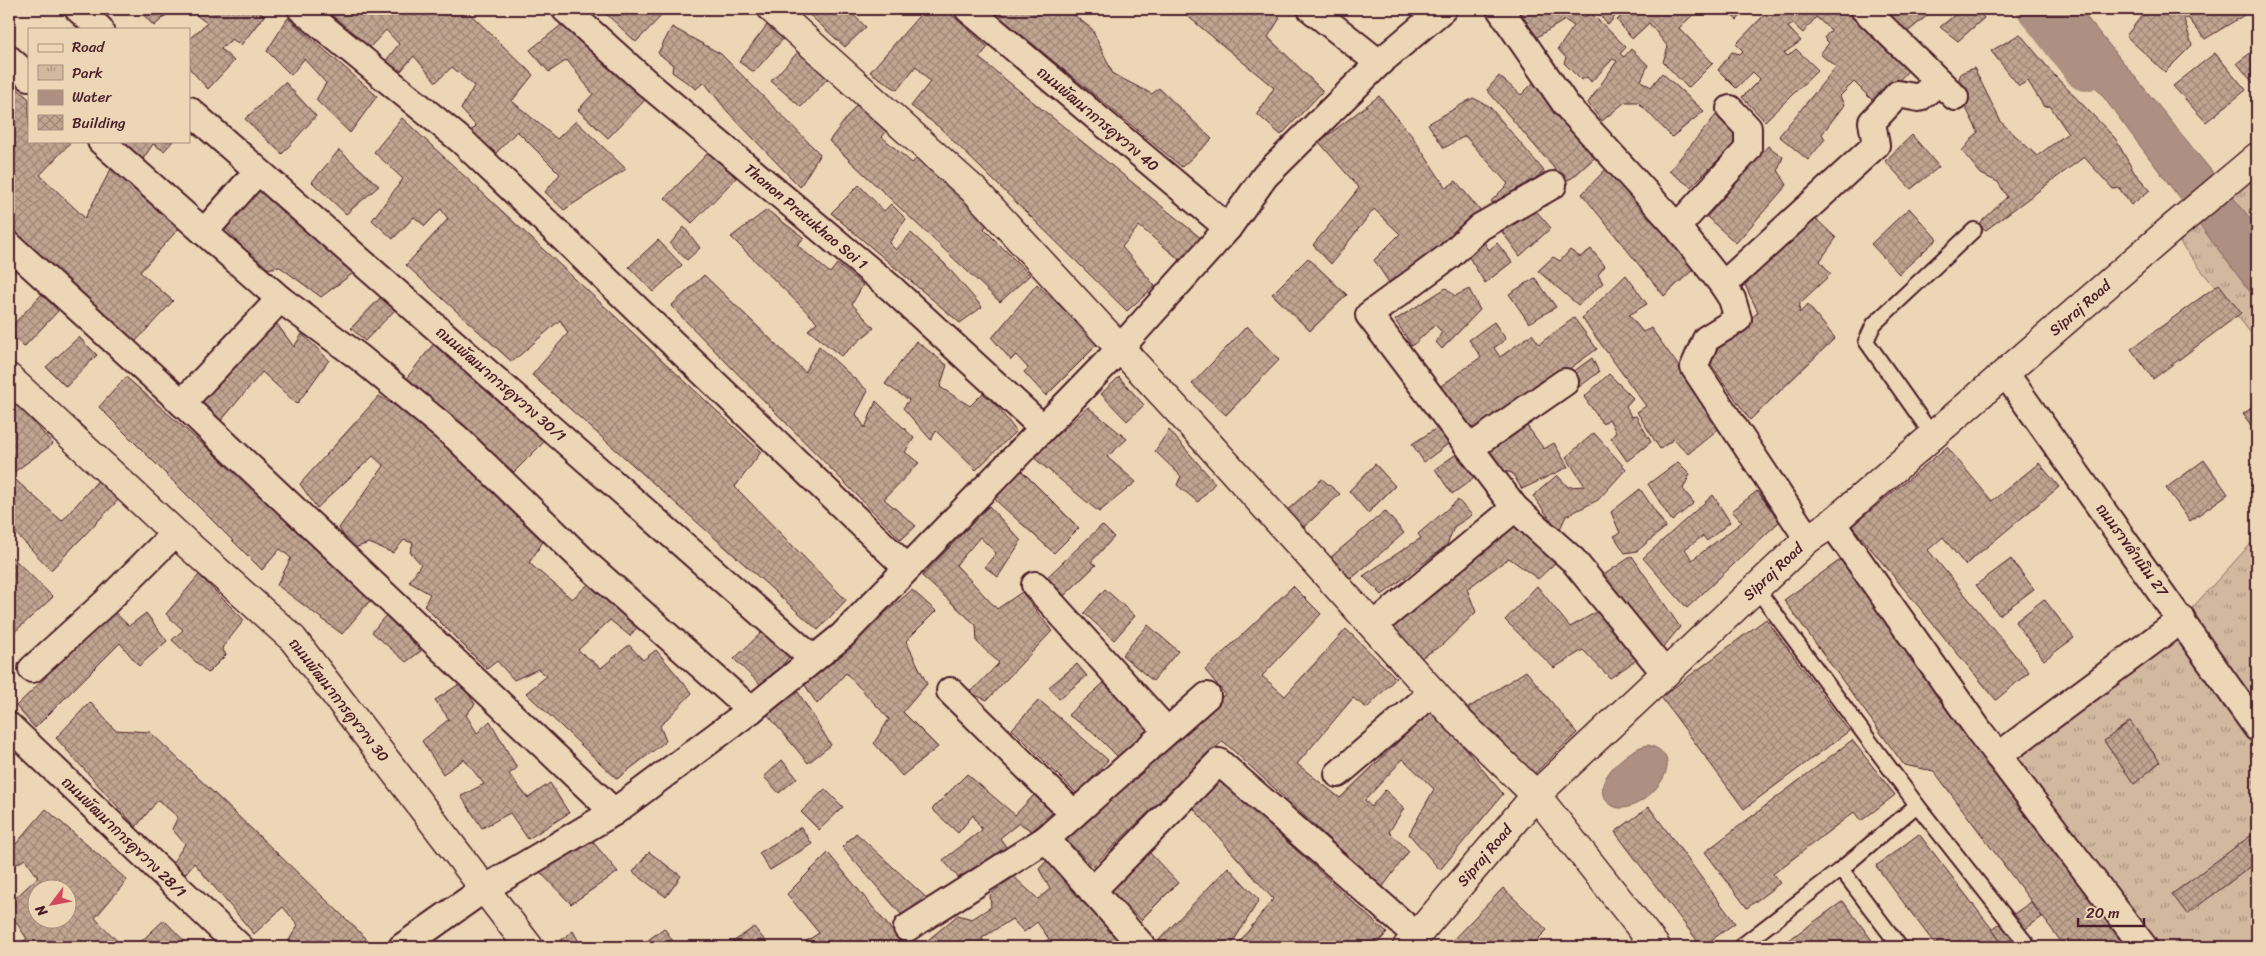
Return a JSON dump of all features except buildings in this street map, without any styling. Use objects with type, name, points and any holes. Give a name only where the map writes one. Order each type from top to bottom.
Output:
[{"type":"street","points":[[78,9],[99,28]]},
{"type":"street","points":[[301,9],[463,142],[907,568]]},
{"type":"street","name":"Thanon Pratukhao Soi 1","points":[[565,9],[648,84],[891,288],[1043,428]]},
{"type":"street","points":[[772,9],[976,192],[1433,692],[1536,795],[1656,947]]},
{"type":"street","name":"ถนนพัฒนาการคูขวาง 40","points":[[968,9],[1228,228]]},
{"type":"street","points":[[1311,9],[1380,63]]},
{"type":"street","points":[[402,947],[484,889],[614,812],[751,710],[842,636],[1119,348],[1228,228],[1265,176],[1380,63],[1443,9]]},
{"type":"street","points":[[1500,9],[1566,105],[1677,227],[1732,299],[1738,319],[1706,340],[1694,367],[1808,539]]},
{"type":"street","points":[[1723,285],[1876,145],[1872,122],[1898,94],[1919,98],[1947,90],[1864,9]]},
{"type":"street","points":[[9,59],[28,76]]},
{"type":"street","points":[[1677,227],[1748,149],[1748,128],[1730,108]]},
{"type":"street","name":"ถนนพัฒนาการคูขวาง 30/1","points":[[190,111],[257,172],[813,659]]},
{"type":"street","points":[[102,142],[280,299],[359,357],[456,438],[588,564],[751,710]]},
{"type":"street","name":"Sipraj Road","points":[[1412,942],[1536,795],[1808,539],[1832,523],[2250,162]]},
{"type":"street","points":[[204,232],[257,172]]},
{"type":"street","points":[[1553,185],[1480,227],[1449,256],[1368,315],[1515,508],[1573,560],[1665,673]]},
{"type":"street","points":[[9,245],[182,403],[614,812]]},
{"type":"street","points":[[182,403],[280,299]]},
{"type":"street","name":"ถนนราขดำเนิน 27","points":[[2005,374],[2182,619],[2257,728]]},
{"type":"street","name":"ถนนพัฒนาการคูขวาง 30","points":[[9,378],[174,533],[293,639],[529,947]]},
{"type":"street","points":[[1470,448],[1565,382]]},
{"type":"street","points":[[1373,626],[1515,508]]},
{"type":"street","points":[[1832,523],[1998,756],[2144,947]]},
{"type":"street","points":[[32,669],[106,602],[174,533]]},
{"type":"street","points":[[1035,585],[1167,731]]},
{"type":"street","points":[[1998,756],[2182,619]]},
{"type":"street","points":[[950,691],[1074,814]]},
{"type":"street","points":[[1338,774],[1433,692]]},
{"type":"street","points":[[907,928],[1046,839],[1207,696]]},
{"type":"street","name":"ถนนพัฒนาการคูขวาง 28/1","points":[[9,726],[240,947]]},
{"type":"street","points":[[1092,891],[1219,762],[1412,942]]},
{"type":"street","points":[[1046,839],[1143,947]]},
{"type":"lane","points":[[1933,436],[1866,341],[1874,324],[1974,230]]},
{"type":"lane","points":[[1756,588],[1916,805],[2029,947]]},
{"type":"lane","points":[[1740,947],[1841,869],[1916,805]]},
{"type":"lane","points":[[1841,869],[1900,947]]},
{"type":"green space","points":[[2257,157],[2257,341],[2170,230]]},
{"type":"green space","points":[[2257,537],[2257,947],[2144,947],[1998,756],[2182,619]]},
{"type":"water","points":[[2037,9],[2080,9],[2257,227],[2257,301]]},
{"type":"water","points":[[1648,745],[1662,752],[1667,762],[1665,774],[1658,786],[1636,804],[1623,808],[1613,806],[1605,798],[1602,789],[1605,779],[1620,760],[1640,747]]},
{"type":"waterway","points":[[2037,9],[2085,71]]}]
